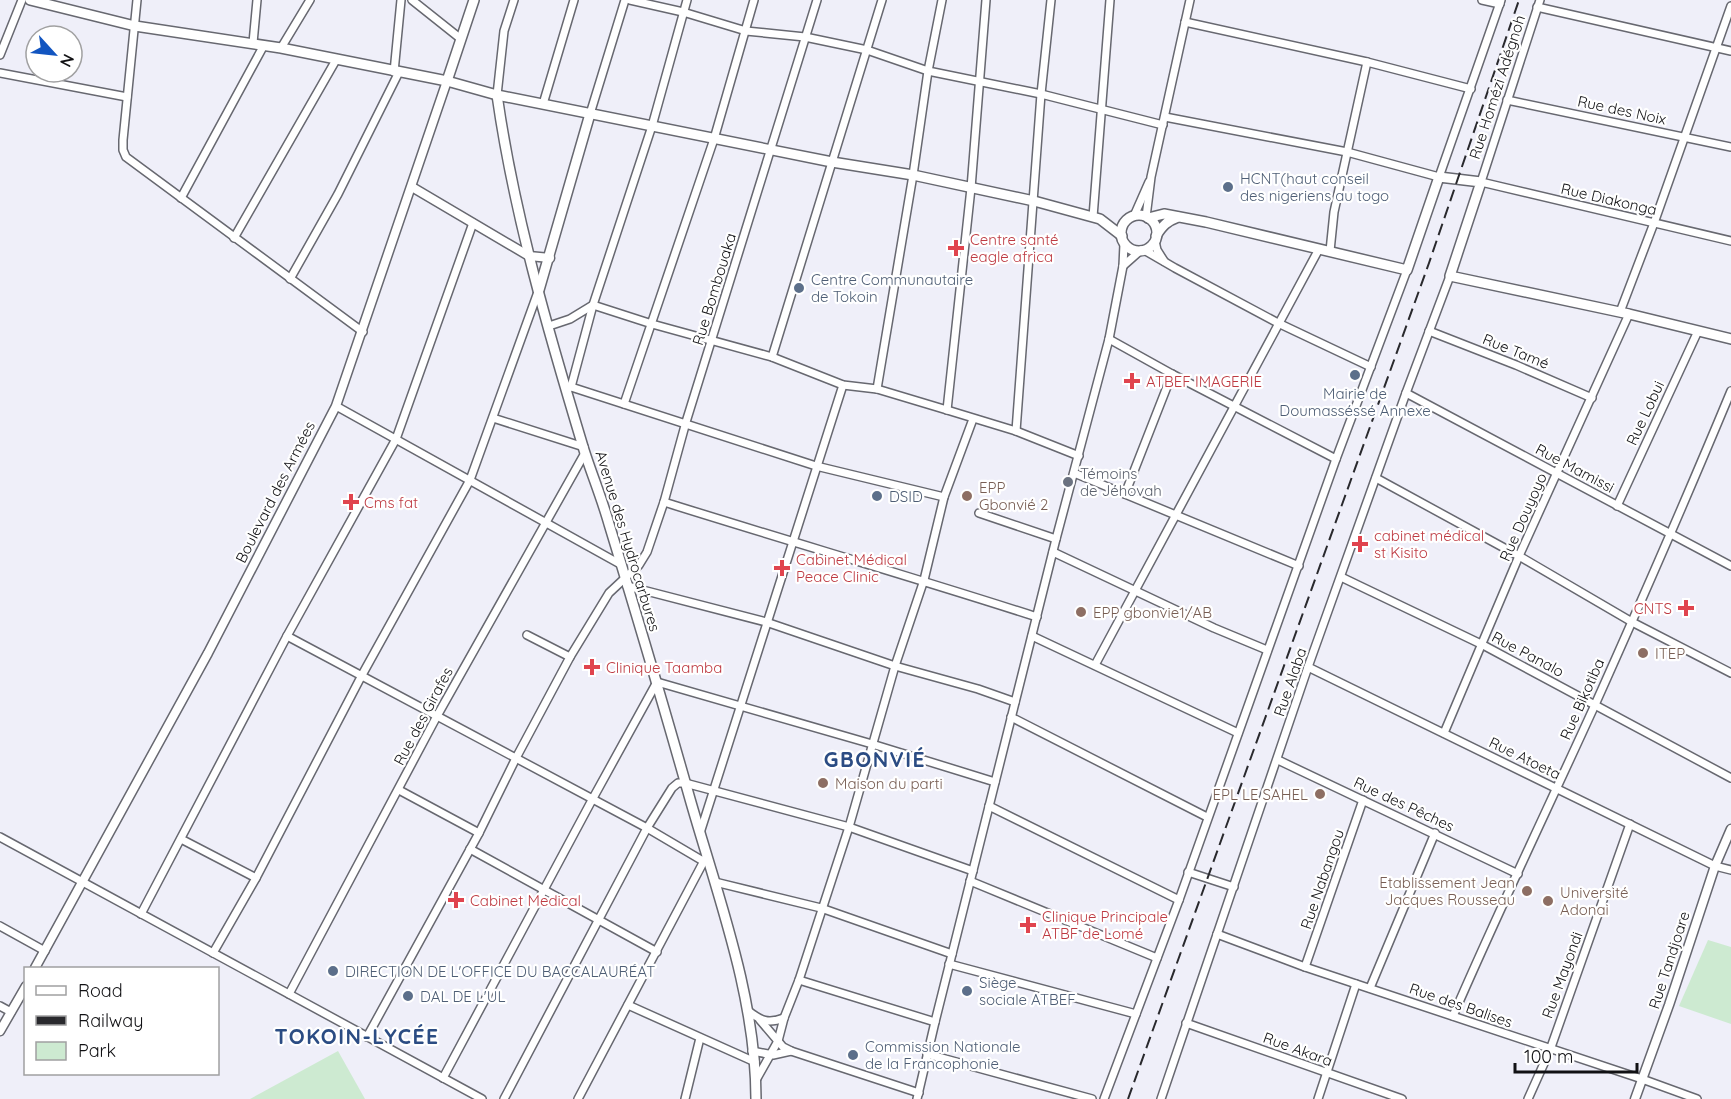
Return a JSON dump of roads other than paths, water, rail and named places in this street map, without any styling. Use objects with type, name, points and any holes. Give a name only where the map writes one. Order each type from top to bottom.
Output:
[{"type":"main road","points":[[30,0],[135,26],[281,48],[447,81],[497,95],[714,139],[913,175],[1034,201],[1096,218],[1147,218],[1164,213],[1407,270],[1439,177],[1481,182],[1450,276],[1624,313],[1731,339]]},
{"type":"main road","name":"Boulevard des Armées","points":[[447,81],[474,0]]},
{"type":"main road","name":"Avenue des Hydrocarbures","points":[[497,95],[513,186],[529,256],[585,450],[657,682],[700,832],[705,860],[715,882],[744,989],[755,1062],[756,1099]]},
{"type":"main road","points":[[539,290],[590,114]]},
{"type":"main road","points":[[1096,218],[1133,249],[1143,250],[1156,238],[1163,226],[1170,220],[1180,217]]},
{"type":"main road","points":[[1147,218],[1155,226],[1156,238]]},
{"type":"main road","points":[[1123,240],[1123,226],[1130,219]]},
{"type":"street","points":[[0,55],[22,0]]},
{"type":"street","points":[[137,0],[123,146],[126,157],[363,332]]},
{"type":"street","points":[[254,43],[257,0]]},
{"type":"street","points":[[281,48],[310,0]]},
{"type":"street","points":[[290,279],[333,203],[397,72],[402,0]]},
{"type":"street","points":[[412,0],[461,39]]},
{"type":"street","points":[[497,95],[504,31],[514,0]]},
{"type":"street","points":[[543,104],[574,0]]},
{"type":"street","points":[[590,114],[625,0]]},
{"type":"street","points":[[630,0],[683,12],[746,31],[805,37],[867,50],[928,71],[1041,94],[1163,125]]},
{"type":"street","points":[[687,0],[652,126],[568,386],[686,422],[816,466],[944,497]]},
{"type":"street","points":[[624,404],[714,139],[754,0]]},
{"type":"street","name":"Rue Bombouaka","points":[[368,1037],[479,833],[570,657],[609,593],[626,583],[644,559],[664,502],[686,422],[817,0]]},
{"type":"street","points":[[772,357],[882,0]]},
{"type":"street","points":[[877,389],[928,71],[942,0]]},
{"type":"street","points":[[947,410],[971,188],[986,0]]},
{"type":"street","points":[[1016,431],[1041,94],[1051,0]]},
{"type":"street","points":[[1096,218],[1101,109],[1110,0]]},
{"type":"street","points":[[1147,218],[1151,177],[1190,0]]},
{"type":"street","points":[[1165,117],[1347,152],[1439,177],[1501,2],[1482,0]]},
{"type":"street","points":[[1539,3],[1731,51]]},
{"type":"street","name":"Rue Homézi Adégnoh","points":[[1481,182],[1539,3]]},
{"type":"street","name":"Rue Douyoyo","points":[[1444,733],[1519,556],[1592,398],[1731,6]]},
{"type":"street","points":[[1185,22],[1367,62],[1471,89]]},
{"type":"street","points":[[181,198],[264,45]]},
{"type":"street","points":[[234,238],[336,60]]},
{"type":"street","points":[[1330,251],[1334,212],[1367,62]]},
{"type":"street","points":[[0,73],[127,97]]},
{"type":"street","name":"Boulevard des Armées","points":[[36,967],[84,883],[232,608],[336,406],[447,81]]},
{"type":"street","name":"Rue des Noix","points":[[1507,99],[1731,147]]},
{"type":"street","points":[[1130,219],[1151,177]]},
{"type":"street","name":"Rue Diakonga","points":[[1481,182],[1731,241]]},
{"type":"street","points":[[412,187],[529,256],[550,258]]},
{"type":"street","points":[[141,914],[287,636],[396,439],[473,223]]},
{"type":"street","points":[[1156,238],[1157,250],[1165,263]]},
{"type":"street","points":[[747,1010],[760,1020],[783,1047],[918,1096],[934,1022],[1109,339],[1123,266],[1123,240]]},
{"type":"street","points":[[1095,665],[1319,249]]},
{"type":"street","points":[[1123,266],[1143,250],[1278,323],[1371,367]]},
{"type":"street","points":[[1104,1099],[1179,900],[1336,459],[1407,270]]},
{"type":"street","name":"Rue Alaba","points":[[1161,1099],[1308,667],[1450,276]]},
{"type":"street","points":[[213,952],[256,878],[362,675],[470,480],[539,290]]},
{"type":"street","points":[[549,326],[570,319],[593,305],[772,357],[843,385],[877,389],[1016,431],[1078,456]]},
{"type":"street","name":"Rue Tamé","points":[[1429,331],[1592,398]]},
{"type":"street","name":"Rue Lobui","points":[[1617,506],[1698,331]]},
{"type":"street","points":[[1109,339],[1336,459]]},
{"type":"street","points":[[1125,494],[1172,374]]},
{"type":"street","points":[[700,832],[843,385]]},
{"type":"street","name":"Rue Bikotiba","points":[[1453,1016],[1671,535],[1731,391]]},
{"type":"street","name":"Rue Mamissi","points":[[1406,393],[1731,566]]},
{"type":"street","points":[[336,406],[620,564]]},
{"type":"street","points":[[493,418],[585,450]]},
{"type":"street","points":[[756,1080],[778,1041],[784,1018],[799,980],[849,826],[895,666],[924,580],[944,497],[973,419]]},
{"type":"street","name":"Rue des Girafes","points":[[290,994],[437,716],[585,450]]},
{"type":"street","points":[[1074,473],[1299,566]]},
{"type":"street","points":[[1376,478],[1519,556],[1632,622],[1731,673]]},
{"type":"street","points":[[664,502],[924,580],[1037,617]]},
{"type":"street","points":[[979,513],[1056,539]]},
{"type":"street","points":[[1053,552],[1267,651]]},
{"type":"street","name":"Rue Panalo","points":[[1341,577],[1483,645],[1731,778]]},
{"type":"street","points":[[626,583],[766,622],[895,666],[978,689],[1015,702]]},
{"type":"street","points":[[527,635],[570,657]]},
{"type":"street","points":[[287,636],[705,860],[578,1099]]},
{"type":"street","points":[[1032,636],[1238,733]]},
{"type":"street","name":"Rue Atoeta","points":[[1308,667],[1715,866],[1731,870]]},
{"type":"street","points":[[444,1078],[657,682],[872,744],[995,783]]},
{"type":"street","points":[[1011,717],[1208,817]]},
{"type":"street","name":"Rue des Pêches","points":[[1278,760],[1518,874]]},
{"type":"street","points":[[504,1099],[647,828],[672,788],[678,783],[686,783],[849,826],[973,871]]},
{"type":"street","points":[[399,790],[479,833]]},
{"type":"street","name":"Rue Nabangou","points":[[1305,967],[1364,800]]},
{"type":"street","points":[[989,806],[1179,900]]},
{"type":"street","name":"Rue Mayondi","points":[[1528,1099],[1550,1050],[1630,824]]},
{"type":"street","name":"Rue Tandjoare","points":[[1635,1099],[1715,866],[1731,829]]},
{"type":"street","points":[[1370,988],[1435,833]]},
{"type":"street","points":[[0,837],[482,1099]]},
{"type":"street","points":[[181,839],[256,878]]},
{"type":"street","points":[[470,849],[657,952]]},
{"type":"street","points":[[1188,872],[1234,887]]},
{"type":"street","points":[[715,882],[821,909],[952,954]]},
{"type":"street","points":[[970,882],[1157,958]]},
{"type":"street","points":[[0,926],[45,951]]},
{"type":"street","name":"Rue des Balises","points":[[1217,934],[1305,967],[1697,1099]]},
{"type":"street","points":[[949,964],[1136,1014]]},
{"type":"street","points":[[799,980],[934,1022]]},
{"type":"street","points":[[1318,1099],[1356,984]]},
{"type":"street","points":[[0,1031],[24,989]]},
{"type":"street","points":[[628,1005],[755,1062]]},
{"type":"street","points":[[0,1006],[11,1012]]},
{"type":"street","points":[[760,1020],[769,1022],[784,1018]]},
{"type":"street","name":"Rue Akara","points":[[1186,1023],[1402,1099]]},
{"type":"street","points":[[684,1099],[700,1038]]},
{"type":"street","points":[[752,1051],[770,1055],[791,1051]]},
{"type":"street","points":[[927,1054],[1092,1099]]},
{"type":"railway","points":[[1128,1099],[1429,263],[1519,0]]},
{"type":"place","name":"HCNT(haut conseil des nigeriens au togo","points":[[1228,187]]},
{"type":"place","name":"Centre santé eagle africa","points":[[956,248]]},
{"type":"place","name":"Centre Communautaire de Tokoin","points":[[799,288]]},
{"type":"place","name":"Mairie de Doumasséssé Annexe","points":[[1355,375]]},
{"type":"place","name":"ATBEF IMAGERIE","points":[[1132,381]]},
{"type":"place","name":"Témoins de Jéhovah","points":[[1068,482]]},
{"type":"place","name":"DSID","points":[[877,496]]},
{"type":"place","name":"EPP Gbonvié 2","points":[[967,496]]},
{"type":"place","name":"Cms fat","points":[[351,502]]},
{"type":"place","name":"cabinet médical st Kisito","points":[[1360,544]]},
{"type":"place","name":"Cabinet Médical Peace Clinic","points":[[782,568]]},
{"type":"place","name":"CNTS","points":[[1686,608]]},
{"type":"place","name":"EPP gbonvie1/AB","points":[[1081,612]]},
{"type":"place","name":"ITEP","points":[[1643,653]]},
{"type":"place","name":"Clinique Taamba","points":[[592,667]]},
{"type":"place","name":"Maison du parti","points":[[823,783]]},
{"type":"place","name":"EPL LE SAHEL","points":[[1320,794]]},
{"type":"place","name":"Etablissement Jean Jacques Rousseau","points":[[1527,891]]},
{"type":"place","name":"Cabinet Medical","points":[[456,900]]},
{"type":"place","name":"Université Adonai","points":[[1548,901]]},
{"type":"place","name":"Clinique Principale ATBF de Lomé","points":[[1028,925]]},
{"type":"place","name":"DIRECTION DE L'OFFICE DU BACCALAURÉAT","points":[[333,971]]},
{"type":"place","name":"Siège sociale ATBEF","points":[[967,991]]},
{"type":"place","name":"DAL DE L'UL","points":[[408,996]]},
{"type":"place","name":"Commission Nationale de la Francophonie","points":[[853,1055]]},
{"type":"district","name":"GBONVIÉ","points":[[875,759]]},
{"type":"district","name":"TOKOIN-LYCÉE","points":[[357,1036]]}]
